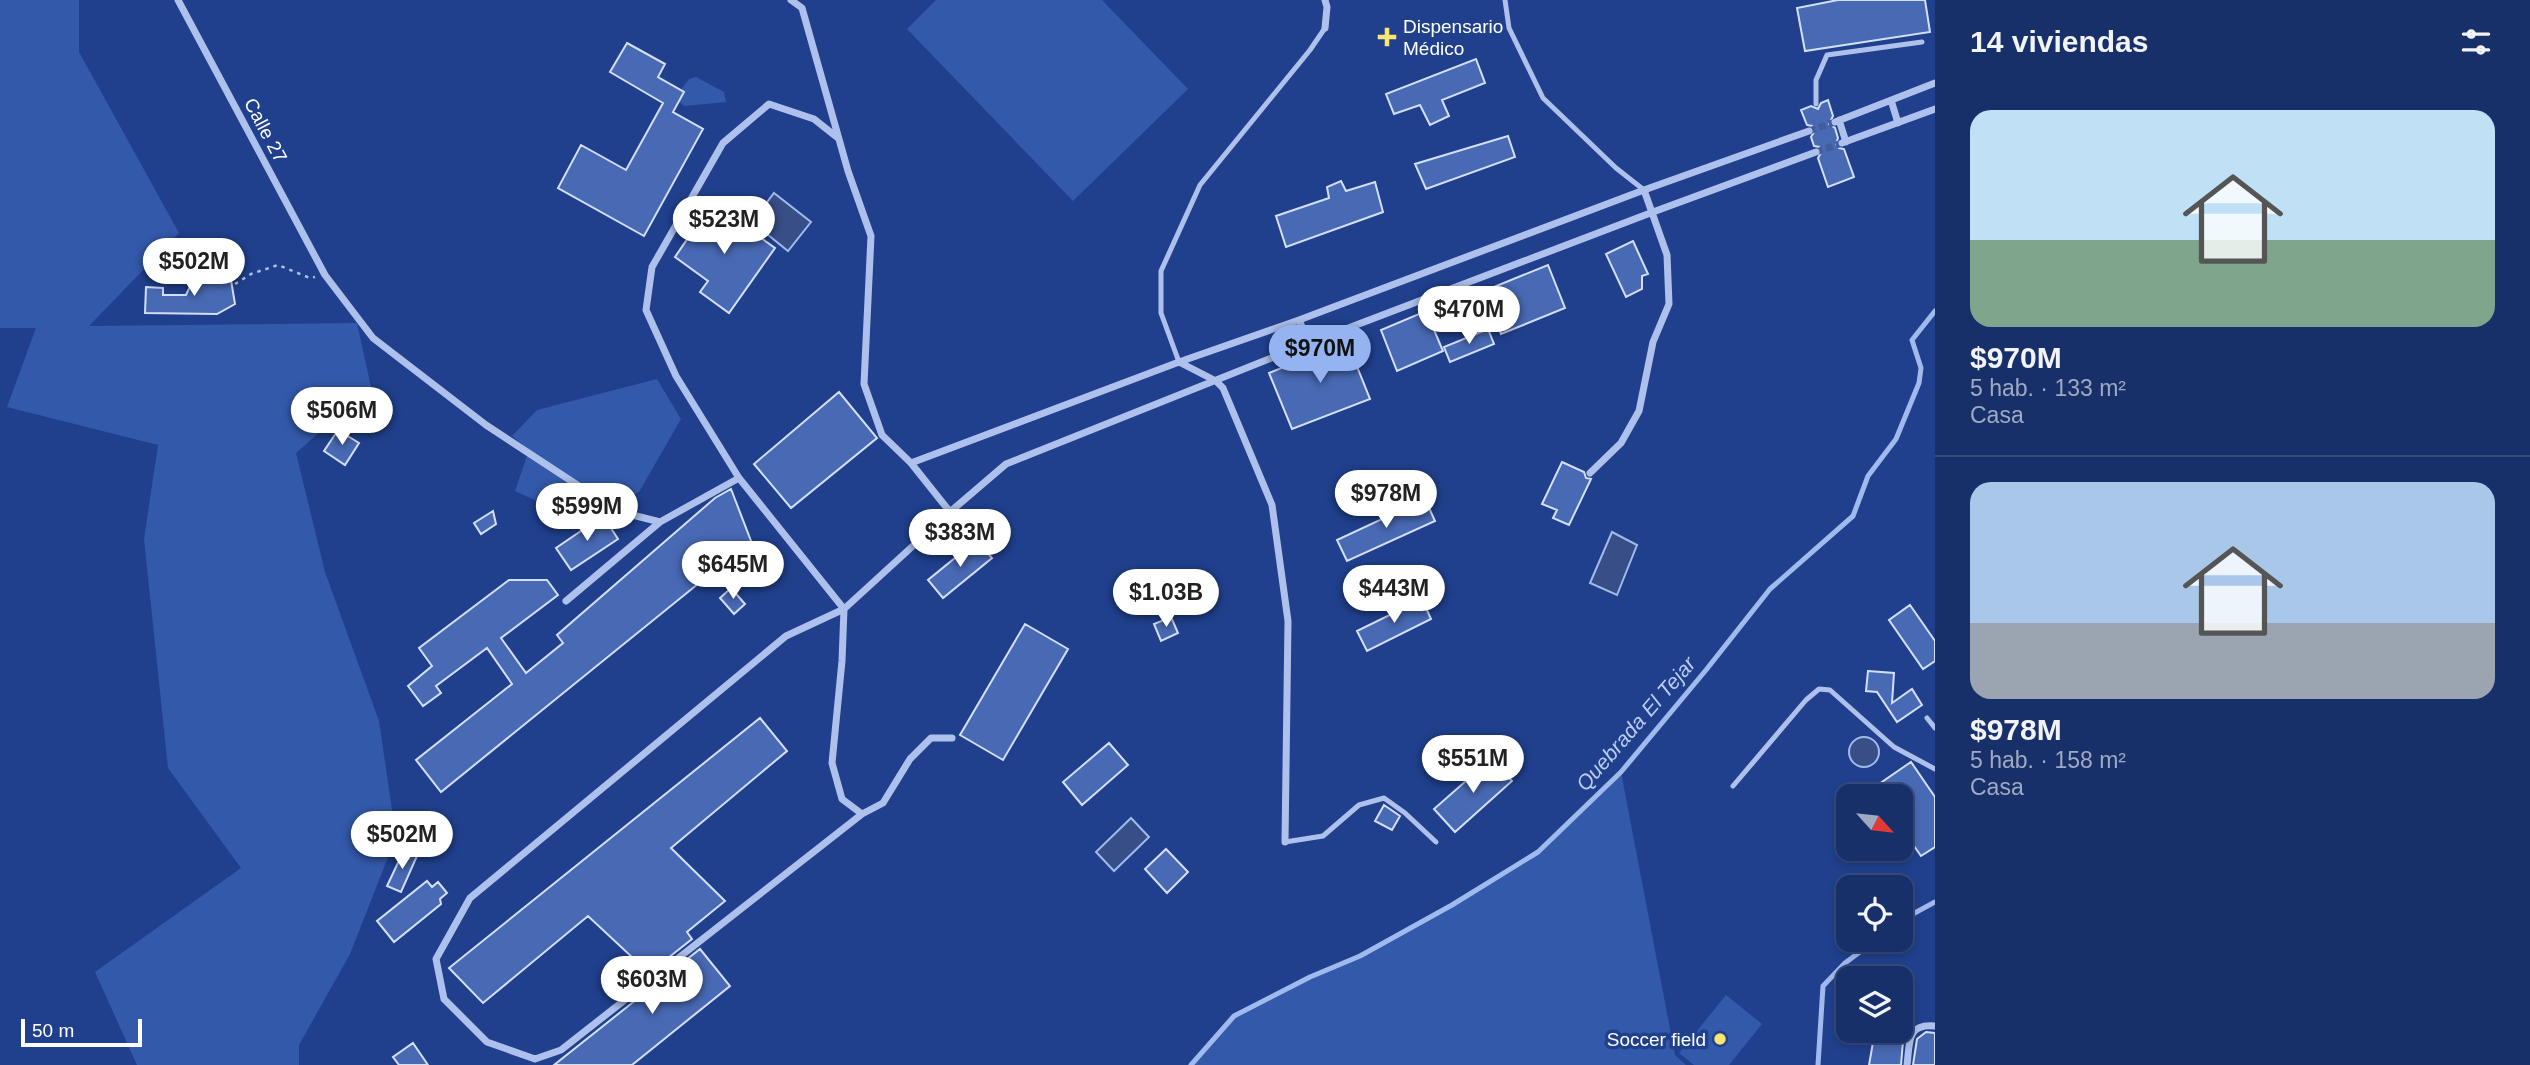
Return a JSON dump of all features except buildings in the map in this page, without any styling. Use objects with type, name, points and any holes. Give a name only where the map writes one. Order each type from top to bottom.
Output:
[{"type":"street","name":"Calle 27","points":[[178,0],[325,275],[373,338],[485,425],[617,511],[660,522]]},
{"type":"street","points":[[791,0],[802,8],[838,138],[871,236],[864,384],[882,435],[911,463],[950,512]]},
{"type":"street","points":[[1325,0],[1325,28]]},
{"type":"street","points":[[1935,83],[1837,121],[1844,142],[1935,109]]},
{"type":"street","points":[[1891,100],[1898,123]]},
{"type":"street","points":[[838,138],[814,119],[769,104],[723,143],[652,267],[646,310],[676,376],[739,478],[844,609],[832,763],[842,799],[862,814]]},
{"type":"street","points":[[911,463],[1809,131]]},
{"type":"street","points":[[953,738],[931,738],[910,759],[883,803],[862,814],[561,1049],[535,1059],[487,1042],[444,999],[436,959],[470,898],[786,636],[844,609],[1006,464],[1309,343],[1816,152]]},
{"type":"street","points":[[1590,473],[1621,443],[1639,411],[1653,342],[1669,304],[1667,255],[1644,190]]},
{"type":"street","points":[[1299,320],[1309,343]]},
{"type":"street","points":[[1179,362],[1216,381],[1223,388],[1272,505],[1288,621],[1285,842]]},
{"type":"street","points":[[566,601],[660,522],[739,478]]},
{"type":"street","points":[[1908,1065],[1911,1035],[1915,1028],[1935,1026]]},
{"type":"lane","points":[[1505,0],[1509,28],[1543,98],[1616,168],[1644,190]]},
{"type":"lane","points":[[1179,362],[1161,313],[1161,271],[1199,185],[1325,28]]},
{"type":"lane","points":[[1816,104],[1816,80],[1828,55],[1922,42]]},
{"type":"lane","points":[[1734,786],[1806,700],[1819,689],[1830,690],[1894,747],[1935,769]]},
{"type":"lane","points":[[1927,718],[1935,728]]},
{"type":"lane","points":[[1285,842],[1323,836],[1359,805],[1384,798],[1405,813],[1436,842]]},
{"type":"path","points":[[235,284],[251,274],[278,265],[310,278],[325,275]]},
{"type":"shaded area","points":[[0,0],[79,0],[79,52],[179,233],[89,326],[357,323],[371,387],[296,453],[325,572],[379,721],[396,837],[350,954],[299,1045],[299,1065],[137,1065],[95,972],[241,868],[168,768],[144,539],[158,445],[7,407],[36,328],[0,328]]},
{"type":"shaded area","points":[[936,0],[1102,0],[1188,89],[1073,201],[907,29]]},
{"type":"shaded area","points":[[696,77],[724,92],[726,102],[684,106],[679,101],[684,93],[681,90],[689,79]]},
{"type":"shaded area","points":[[774,193],[811,222],[788,251],[752,222]]},
{"type":"shaded area","points":[[657,379],[681,419],[639,492],[580,521],[515,491],[529,450],[512,436],[537,410]]},
{"type":"shaded area","points":[[1612,532],[1637,545],[1617,595],[1590,583]]},
{"type":"shaded area","points":[[1864,737],[1870,738],[1878,746],[1878,758],[1870,766],[1864,767],[1858,766],[1850,758],[1849,752],[1850,746],[1858,738]]},
{"type":"shaded area","points":[[1621,772],[1675,1055],[1686,1065],[1191,1065],[1234,1016],[1310,977],[1360,956],[1452,905],[1538,852]]},
{"type":"shaded area","points":[[1131,818],[1149,837],[1114,871],[1096,852]]},
{"type":"shaded area","name":"Soccer field","points":[[1726,995],[1762,1024],[1729,1065],[1694,1065],[1679,1053]]},
{"type":"waterway","name":"Quebrada El Tejar","points":[[1191,1065],[1234,1016],[1310,977],[1360,956],[1452,905],[1538,852],[1621,772],[1770,589],[1853,516],[1868,476],[1896,439],[1919,383],[1921,368],[1912,340],[1935,311]]},
{"type":"waterway","points":[[1913,914],[1935,902]]},
{"type":"waterway","points":[[1818,1065],[1823,986],[1860,952]]},
{"type":"tunnel","points":[[1809,131],[1835,122]]},
{"type":"tunnel","points":[[1816,152],[1842,143]]},
{"type":"place","name":"Dispensario Médico","points":[[1387,37]]},
{"type":"place","name":"Soccer field","points":[[1720,1039]]}]
